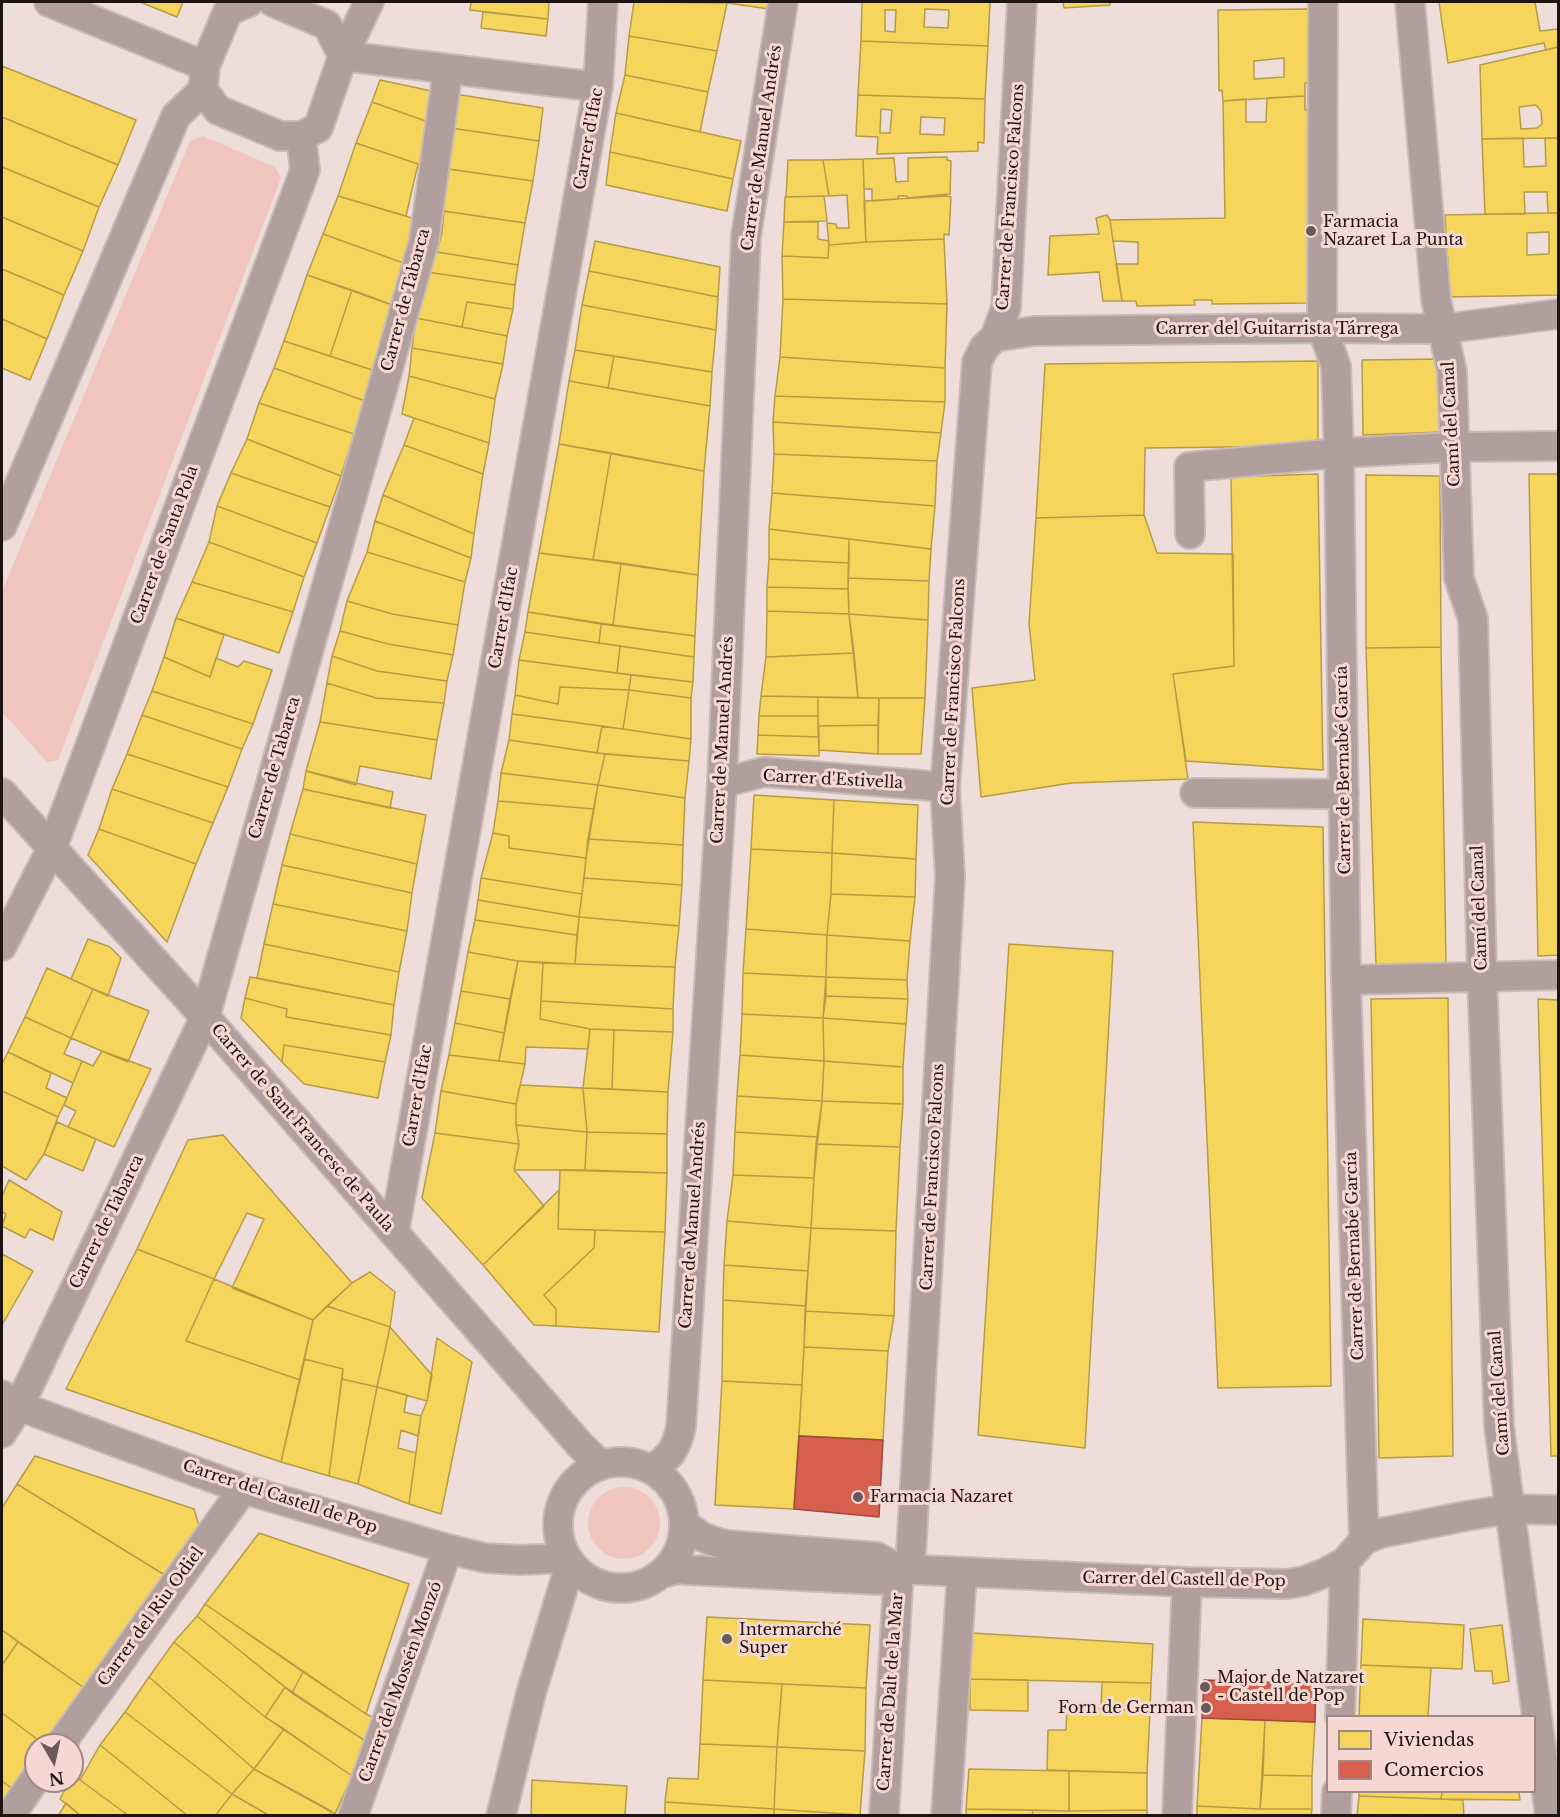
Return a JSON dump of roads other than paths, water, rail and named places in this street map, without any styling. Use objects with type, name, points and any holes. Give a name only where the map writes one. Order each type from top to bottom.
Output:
[{"type":"street","points":[[49,2],[204,78],[218,110],[280,136],[300,136],[318,128],[343,56],[369,2]]},
{"type":"street","points":[[273,2],[327,25],[343,56]]},
{"type":"street","name":"Carrer d'Ifac","points":[[394,1233],[598,87],[603,2]]},
{"type":"street","name":"Carrer de Manuel Andrés","points":[[652,1470],[669,1456],[677,1445],[681,1427],[722,783],[746,236],[783,2]]},
{"type":"street","name":"Carrer de Francisco Falcons","points":[[905,1570],[950,877],[945,787],[977,362],[984,348],[995,337],[1006,308],[1008,289],[1022,2]]},
{"type":"street","name":"Carrer de Bernabé García","points":[[1323,2],[1322,328],[1336,366],[1346,980],[1364,1540]]},
{"type":"street","name":"Camí del Canal","points":[[1410,2],[1436,300],[1452,372],[1459,578],[1473,619],[1482,976],[1499,1426],[1550,1815]]},
{"type":"street","points":[[2,526],[176,116],[204,78],[235,5]]},
{"type":"street","points":[[343,56],[598,87]]},
{"type":"street","name":"Carrer de Tabarca","points":[[2,1433],[10,1400],[205,1017],[424,241],[448,69]]},
{"type":"street","name":"Carrer de Santa Pola","points":[[2,946],[52,848],[305,170],[300,136]]},
{"type":"street","name":"Carrer del Guitarrista Tárrega","points":[[995,337],[1034,331],[1443,329],[1558,314]]},
{"type":"street","points":[[1190,534],[1189,467],[1339,453],[1455,447],[1558,446]]},
{"type":"street","name":"Carrer d'Estivella","points":[[722,783],[764,772],[945,787]]},
{"type":"street","name":"Carrer de Sant Francesc de Paula","points":[[2,793],[205,1017],[586,1451],[601,1465]]},
{"type":"street","points":[[1195,793],[1344,794]]},
{"type":"street","points":[[1346,980],[1558,975]]},
{"type":"street","name":"Carrer del Castell de Pop","points":[[10,1400],[243,1489],[448,1550],[484,1558],[569,1562]]},
{"type":"street","points":[[615,1462],[634,1463],[652,1470],[669,1483],[680,1502],[684,1523],[682,1542],[675,1559],[663,1573],[650,1582],[635,1587],[620,1589],[599,1585],[581,1575],[569,1562],[560,1544],[557,1527],[559,1510],[567,1492],[580,1477],[601,1465],[615,1462]]},
{"type":"street","name":"Carrer del Riu Odiel","points":[[69,1733],[243,1489]]},
{"type":"street","points":[[1364,1540],[1392,1531],[1510,1509],[1558,1510]]},
{"type":"street","name":"Carrer del Castell de Pop","points":[[684,1523],[696,1534],[727,1545],[877,1557],[905,1570],[1187,1582],[1287,1584],[1304,1581],[1326,1573],[1345,1562],[1364,1540]]},
{"type":"street","name":"Carrer del Mossén Monzó","points":[[353,1815],[448,1550]]},
{"type":"street","points":[[501,1815],[531,1693],[569,1562]]},
{"type":"street","points":[[1340,1715],[1345,1562]]},
{"type":"street","name":"Carrer del Castell de Pop","points":[[663,1573],[688,1569],[878,1580],[905,1570]]},
{"type":"street","name":"Carrer de Dalt de la Mar","points":[[884,1815],[905,1570]]},
{"type":"street","points":[[946,1815],[962,1573]]},
{"type":"street","points":[[1177,1815],[1187,1582]]},
{"type":"street","points":[[10,1815],[25,1793]]},
{"type":"street","points":[[1336,1815],[1337,1793]]},
{"type":"place","name":"Farmacia Nazaret La Punta","points":[[1311,231]]},
{"type":"place","name":"Farmacia Nazaret","points":[[858,1497]]},
{"type":"place","name":"Intermarché Super","points":[[727,1639]]},
{"type":"place","name":"Major de Natzaret - Castell de Pop","points":[[1205,1687]]},
{"type":"place","name":"Forn de German","points":[[1206,1708]]}]
